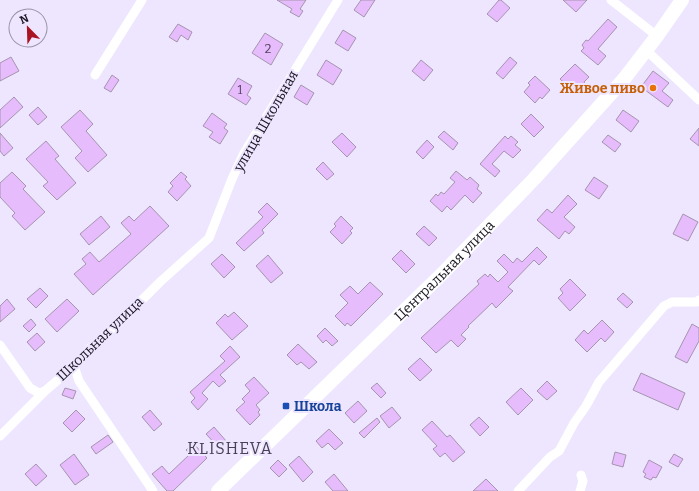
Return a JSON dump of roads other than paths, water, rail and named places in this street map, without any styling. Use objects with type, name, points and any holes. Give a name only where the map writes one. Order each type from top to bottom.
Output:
[{"type":"main road","name":"Центральная улица","points":[[218,491],[441,275],[539,173],[624,79],[682,0]]},
{"type":"street","points":[[95,74],[142,0]]},
{"type":"street","name":"улица Школьная","points":[[202,244],[209,238],[244,153],[338,0]]},
{"type":"street","points":[[611,0],[657,36]]},
{"type":"street","points":[[646,50],[699,100]]},
{"type":"street","name":"Школьная улица","points":[[0,436],[45,391],[74,366],[89,349],[117,325],[160,282],[202,244]]},
{"type":"street","points":[[518,491],[550,457],[559,451],[599,382],[664,306],[672,302],[697,302],[699,300]]},
{"type":"street","points":[[0,345],[30,388],[39,393],[45,391]]},
{"type":"street","points":[[74,366],[79,381],[153,491]]},
{"type":"street","points":[[580,491],[583,481],[581,475]]},
{"type":"place","name":"Живое пиво","points":[[653,88]]},
{"type":"place","name":"Школа","points":[[286,406]]},
{"type":"district","name":"KLISHEVA","points":[[230,448]]}]
